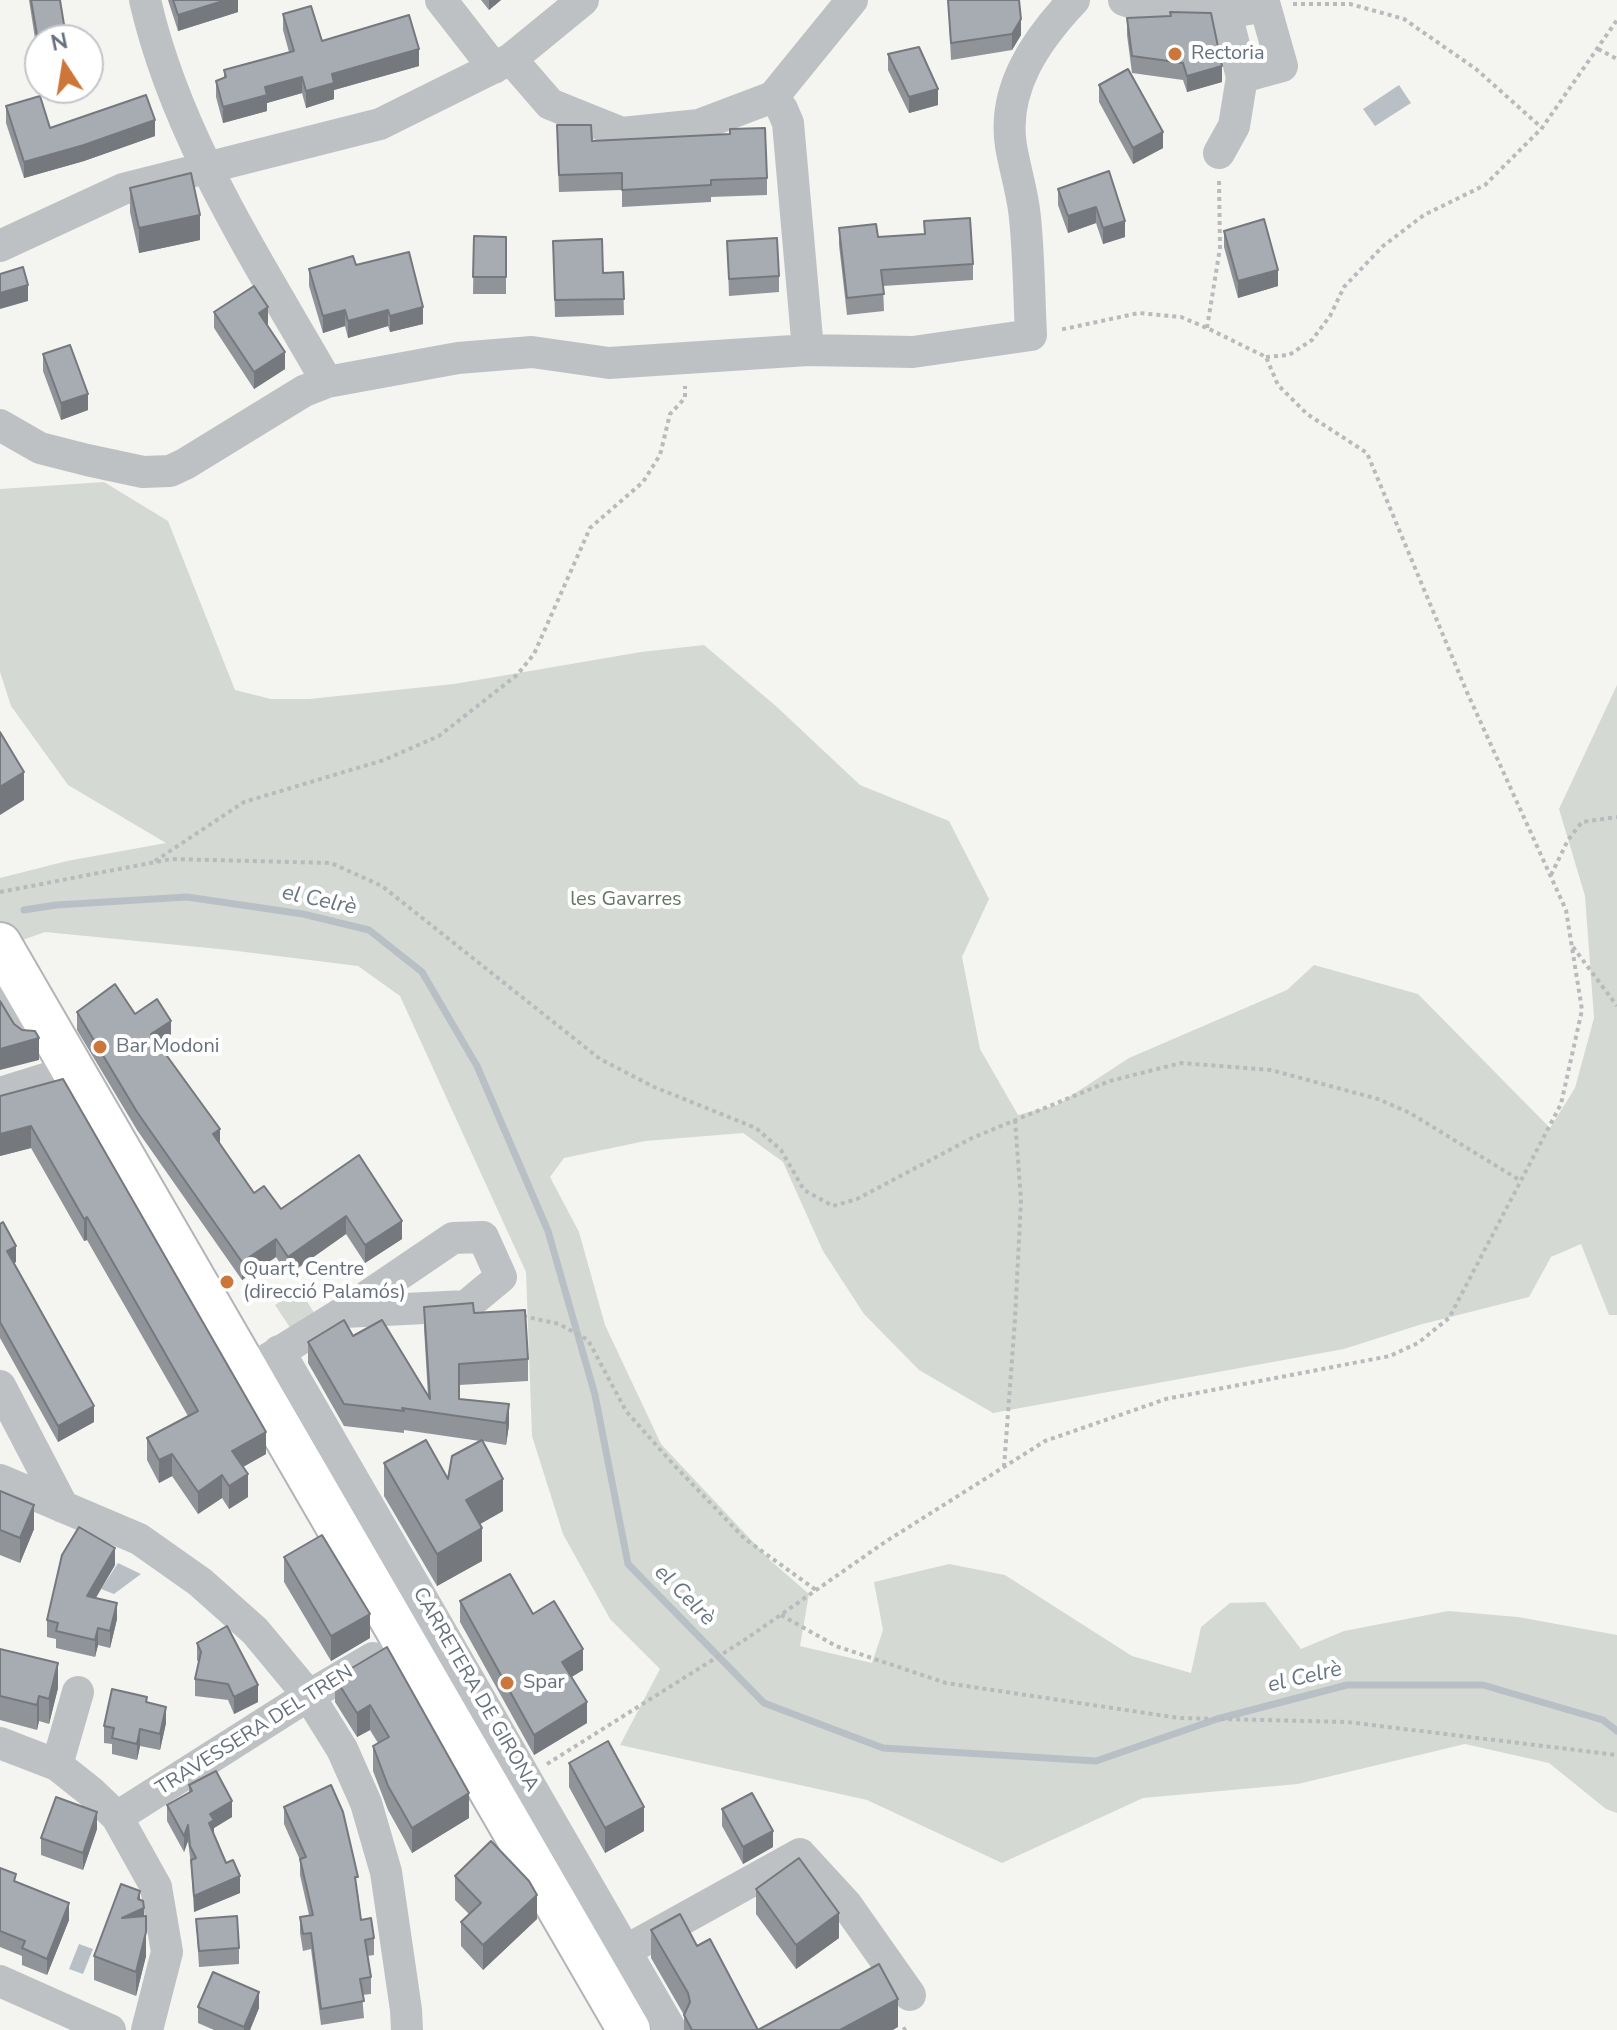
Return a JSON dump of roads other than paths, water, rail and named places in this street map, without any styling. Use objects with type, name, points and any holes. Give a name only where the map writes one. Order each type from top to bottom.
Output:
[{"type":"main road","points":[[0,944],[65,1073],[263,1361],[420,1631],[609,1959],[629,2030]]},
{"type":"street","points":[[145,0],[153,35],[206,169],[327,382]]},
{"type":"street","points":[[441,0],[503,63],[550,104],[622,133],[699,125],[773,97],[852,0]]},
{"type":"street","points":[[0,246],[123,189],[380,124],[503,63],[583,0]]},
{"type":"street","points":[[0,425],[40,448],[143,472],[170,471],[304,391],[327,382],[458,358],[532,352],[609,363],[808,350],[913,352],[1031,335],[1025,216],[1011,143],[1010,109],[1015,87],[1044,34],[1074,0]]},
{"type":"street","points":[[1124,0],[1148,8],[1226,13],[1260,3],[1282,66],[1242,77]]},
{"type":"street","points":[[1219,153],[1234,126],[1242,77],[1226,13]]},
{"type":"street","points":[[773,97],[788,123],[808,350]]},
{"type":"street","points":[[0,987],[65,1073],[0,1093]]},
{"type":"street","points":[[263,1361],[344,1312]]},
{"type":"street","points":[[0,1386],[63,1507]]},
{"type":"street","points":[[0,1480],[139,1539],[200,1582],[255,1631],[309,1696],[342,1749],[366,1803],[386,1872],[407,2030]]},
{"type":"street","name":"TRAVESSERA DEL TREN","points":[[117,1817],[309,1696],[420,1631]]},
{"type":"street","name":"CARRETERA DE GIRONA","points":[[420,1631],[526,1778],[609,1959],[671,2030]]},
{"type":"street","points":[[57,1765],[78,1692]]},
{"type":"street","points":[[0,1743],[57,1765],[117,1817],[156,1887],[167,1952],[147,2030]]},
{"type":"street","points":[[609,1959],[800,1854],[846,1904],[910,1995]]},
{"type":"street","points":[[0,1981],[110,2030]]},
{"type":"waterway","name":"el Celrè","points":[[24,910],[56,905],[187,897],[303,914],[369,930],[422,972],[477,1066],[548,1231],[595,1395],[628,1564],[764,1703],[883,1748],[1096,1761],[1217,1719],[1347,1685],[1483,1685],[1603,1720],[1617,1731]]},
{"type":"place","name":"Rectoria","points":[[1175,54]]},
{"type":"place","name":"Bar Modoni","points":[[100,1047]]},
{"type":"place","name":"Quart, Centre (direcció Palamós)","points":[[227,1282]]},
{"type":"place","name":"Spar","points":[[507,1683]]},
{"type":"park label","name":"les Gavarres","points":[[626,900]]}]
